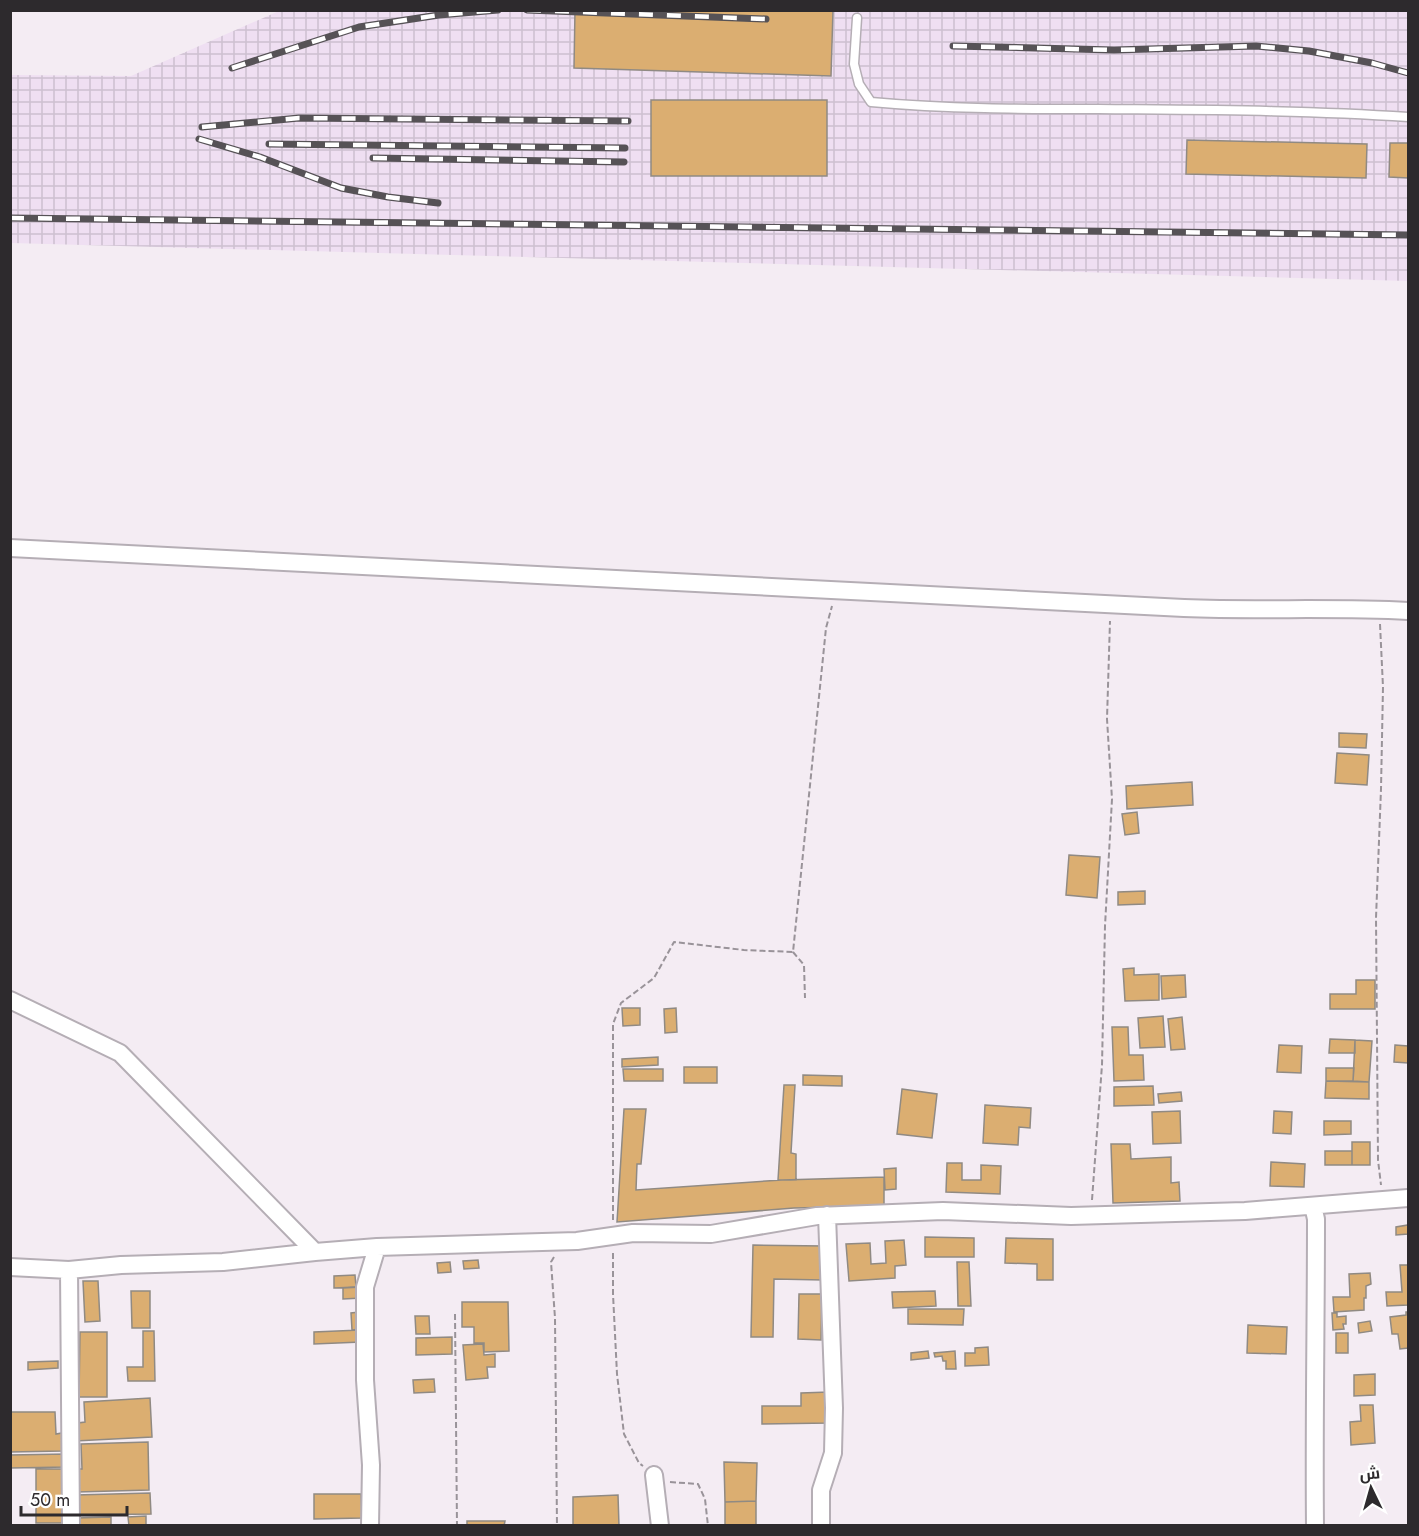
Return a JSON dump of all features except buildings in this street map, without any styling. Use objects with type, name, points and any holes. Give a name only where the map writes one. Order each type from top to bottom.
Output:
[{"type":"street","points":[[10,548],[1190,608],[1408,611]]},
{"type":"street","points":[[10,1000],[120,1053],[315,1252]]},
{"type":"street","points":[[10,1267],[69,1270],[122,1265],[223,1262],[377,1247],[562,1241],[633,1233],[711,1234],[827,1215],[944,1211],[1071,1216],[1245,1211],[1408,1198]]},
{"type":"street","points":[[1313,1206],[1316,1219],[1315,1526]]},
{"type":"street","points":[[821,1526],[821,1490],[833,1453],[834,1408],[827,1215]]},
{"type":"street","points":[[370,1526],[371,1465],[365,1380],[365,1287],[377,1247]]},
{"type":"street","points":[[69,1270],[71,1526]]},
{"type":"street","points":[[654,1475],[660,1526]]},
{"type":"lane","points":[[857,18],[854,64],[859,84],[872,102],[1023,109],[1258,110],[1408,117]]},
{"type":"path","points":[[805,998],[804,965],[793,952],[826,628],[836,591]]},
{"type":"path","points":[[1091,1214],[1102,1065],[1105,926],[1112,799],[1107,719],[1111,604]]},
{"type":"path","points":[[1380,610],[1383,687],[1376,929],[1378,1160],[1383,1199]]},
{"type":"path","points":[[708,1526],[705,1499],[698,1484],[663,1482],[639,1463],[624,1434],[617,1374],[612,1294],[613,1024],[621,1003],[654,978],[674,942],[744,950],[793,952]]},
{"type":"path","points":[[557,1526],[555,1318],[551,1262],[562,1241]]},
{"type":"path","points":[[455,1314],[457,1526]]},
{"type":"shaded area","points":[[279,11],[1408,11],[1408,281],[11,243],[11,75],[131,76]]},
{"type":"railway","points":[[232,68],[359,27],[439,15],[498,10]]},
{"type":"railway","points":[[527,10],[766,19]]},
{"type":"railway","points":[[953,46],[1114,50],[1256,46],[1309,51],[1372,63],[1408,73]]},
{"type":"railway","points":[[202,127],[299,118],[628,121]]},
{"type":"railway","points":[[199,139],[260,157],[341,188],[438,203]]},
{"type":"railway","points":[[269,144],[625,148]]},
{"type":"railway","points":[[373,158],[624,162]]},
{"type":"railway","points":[[10,218],[1408,235]]}]
